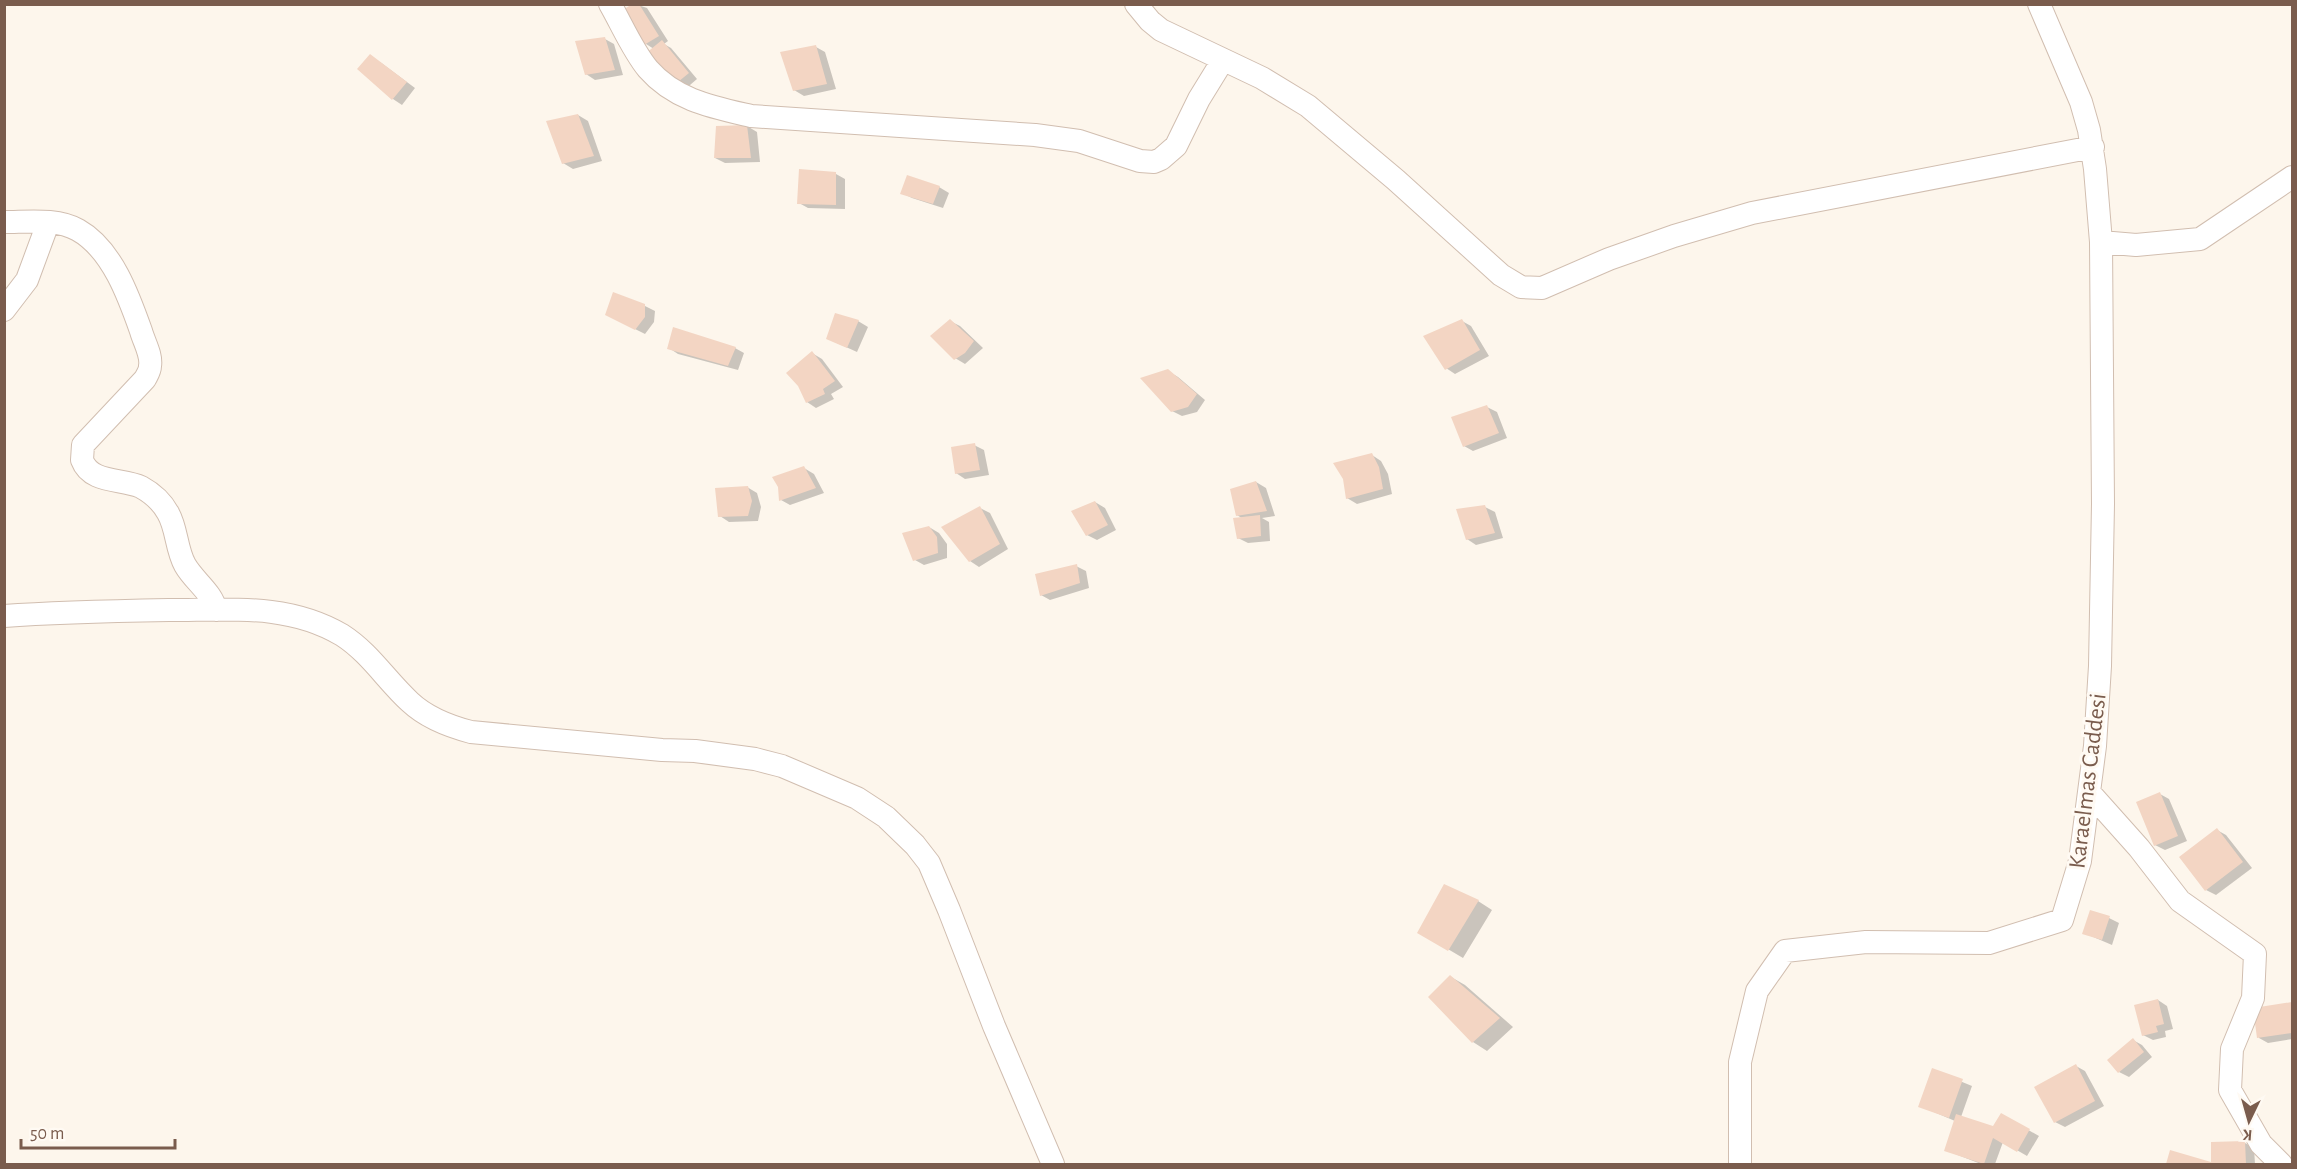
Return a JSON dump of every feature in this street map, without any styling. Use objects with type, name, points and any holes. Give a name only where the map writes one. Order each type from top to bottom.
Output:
[{"type":"street","points":[[610,4],[646,67],[673,91],[706,106],[751,116],[1035,135],[1079,141],[1147,162],[1161,159],[1172,152],[1199,99],[1223,60]]},
{"type":"street","points":[[1136,4],[1161,30],[1262,78],[1308,106],[1396,180],[1501,275],[1521,287],[1533,289],[1551,286],[1609,259],[1674,236],[1752,213],[2092,147]]},
{"type":"street","name":"Karaelmas Caddesi","points":[[1740,1164],[1740,1062],[1757,991],[1785,951],[1866,942],[1989,943],[2062,920],[2080,861],[2095,746],[2100,666],[2103,504],[2101,242],[2092,147],[2081,102],[2039,4]]},
{"type":"street","points":[[2101,242],[2136,245],[2200,239],[2292,177]]},
{"type":"street","points":[[4,222],[48,223],[78,230],[110,263],[127,291],[150,359],[150,367],[145,379],[84,445],[81,453],[84,466],[97,476],[141,487],[161,503],[169,515],[182,559],[191,574],[211,597],[216,610]]},
{"type":"street","points":[[4,310],[27,280],[35,264],[48,223]]},
{"type":"street","points":[[4,616],[78,611],[216,610],[268,610],[298,616],[327,627],[359,648],[409,702],[431,718],[457,728],[471,732],[737,755],[782,766],[857,798],[898,828],[928,863],[1053,1164]]},
{"type":"street","points":[[2089,792],[2139,848],[2180,901],[2255,954],[2253,998],[2232,1049],[2230,1089],[2261,1144],[2281,1164]]},
{"type":"building","points":[[632,4],[639,4],[659,36],[644,45],[623,10]]},
{"type":"building","points":[[605,37],[615,70],[585,75],[575,41]]},
{"type":"building","points":[[662,40],[689,73],[673,86],[645,54]]},
{"type":"building","points":[[816,45],[827,84],[793,91],[780,52]]},
{"type":"building","points":[[370,54],[407,82],[392,100],[357,69]]},
{"type":"building","points":[[578,114],[594,156],[562,164],[546,121]]},
{"type":"building","points":[[747,125],[751,158],[714,158],[716,126]]},
{"type":"building","points":[[799,169],[836,172],[836,205],[797,204]]},
{"type":"building","points":[[907,175],[940,186],[933,204],[900,194]]},
{"type":"building","points":[[613,292],[645,304],[645,317],[635,330],[605,315]]},
{"type":"building","points":[[835,313],[859,320],[847,348],[826,339]]},
{"type":"building","points":[[950,319],[974,341],[965,353],[954,360],[930,336]]},
{"type":"building","points":[[1462,319],[1480,350],[1445,370],[1423,336]]},
{"type":"building","points":[[673,327],[736,347],[728,366],[667,349]]},
{"type":"building","points":[[812,351],[835,381],[823,389],[825,394],[806,403],[798,386],[786,373]]},
{"type":"building","points":[[1168,369],[1197,394],[1188,407],[1171,412],[1140,378]]},
{"type":"building","points":[[1487,405],[1499,433],[1463,447],[1451,417]]},
{"type":"building","points":[[975,443],[980,470],[955,474],[951,447]]},
{"type":"building","points":[[1372,453],[1379,467],[1383,489],[1346,499],[1343,479],[1333,463]]},
{"type":"building","points":[[804,466],[816,488],[779,501],[778,487],[772,477]]},
{"type":"building","points":[[1256,481],[1267,511],[1236,516],[1230,489]]},
{"type":"building","points":[[748,486],[752,501],[748,516],[718,517],[715,488]]},
{"type":"building","points":[[1095,501],[1108,525],[1086,536],[1071,511]]},
{"type":"building","points":[[1485,505],[1495,533],[1466,540],[1456,509]]},
{"type":"building","points":[[980,506],[1000,544],[969,562],[941,527]]},
{"type":"building","points":[[1260,515],[1261,536],[1237,539],[1233,518]]},
{"type":"building","points":[[929,526],[937,537],[938,553],[913,561],[902,533]]},
{"type":"building","points":[[1077,564],[1080,583],[1040,596],[1035,574]]},
{"type":"building","points":[[2160,792],[2178,836],[2154,846],[2136,802]]},
{"type":"building","points":[[2217,828],[2243,862],[2205,891],[2179,857]]},
{"type":"building","points":[[1444,884],[1479,900],[1448,951],[1417,933]]},
{"type":"building","points":[[2090,910],[2110,916],[2102,940],[2082,934]]},
{"type":"building","points":[[1450,975],[1500,1018],[1472,1043],[1428,997]]},
{"type":"building","points":[[2158,999],[2164,1024],[2156,1026],[2158,1032],[2142,1036],[2134,1005]]},
{"type":"building","points":[[2292,1002],[2292,1033],[2257,1038],[2253,1008]]},
{"type":"building","points":[[2133,1038],[2144,1052],[2118,1073],[2107,1060]]},
{"type":"building","points":[[2076,1064],[2095,1101],[2054,1123],[2034,1087]]},
{"type":"building","points":[[1932,1068],[1963,1079],[1949,1118],[1918,1107]]},
{"type":"building","points":[[2001,1113],[2030,1129],[2017,1152],[1993,1138],[1984,1164],[1944,1151],[1956,1114],[1993,1126]]},
{"type":"building","points":[[2245,1141],[2246,1164],[2166,1164],[2170,1150],[2211,1162],[2211,1142]]}]
